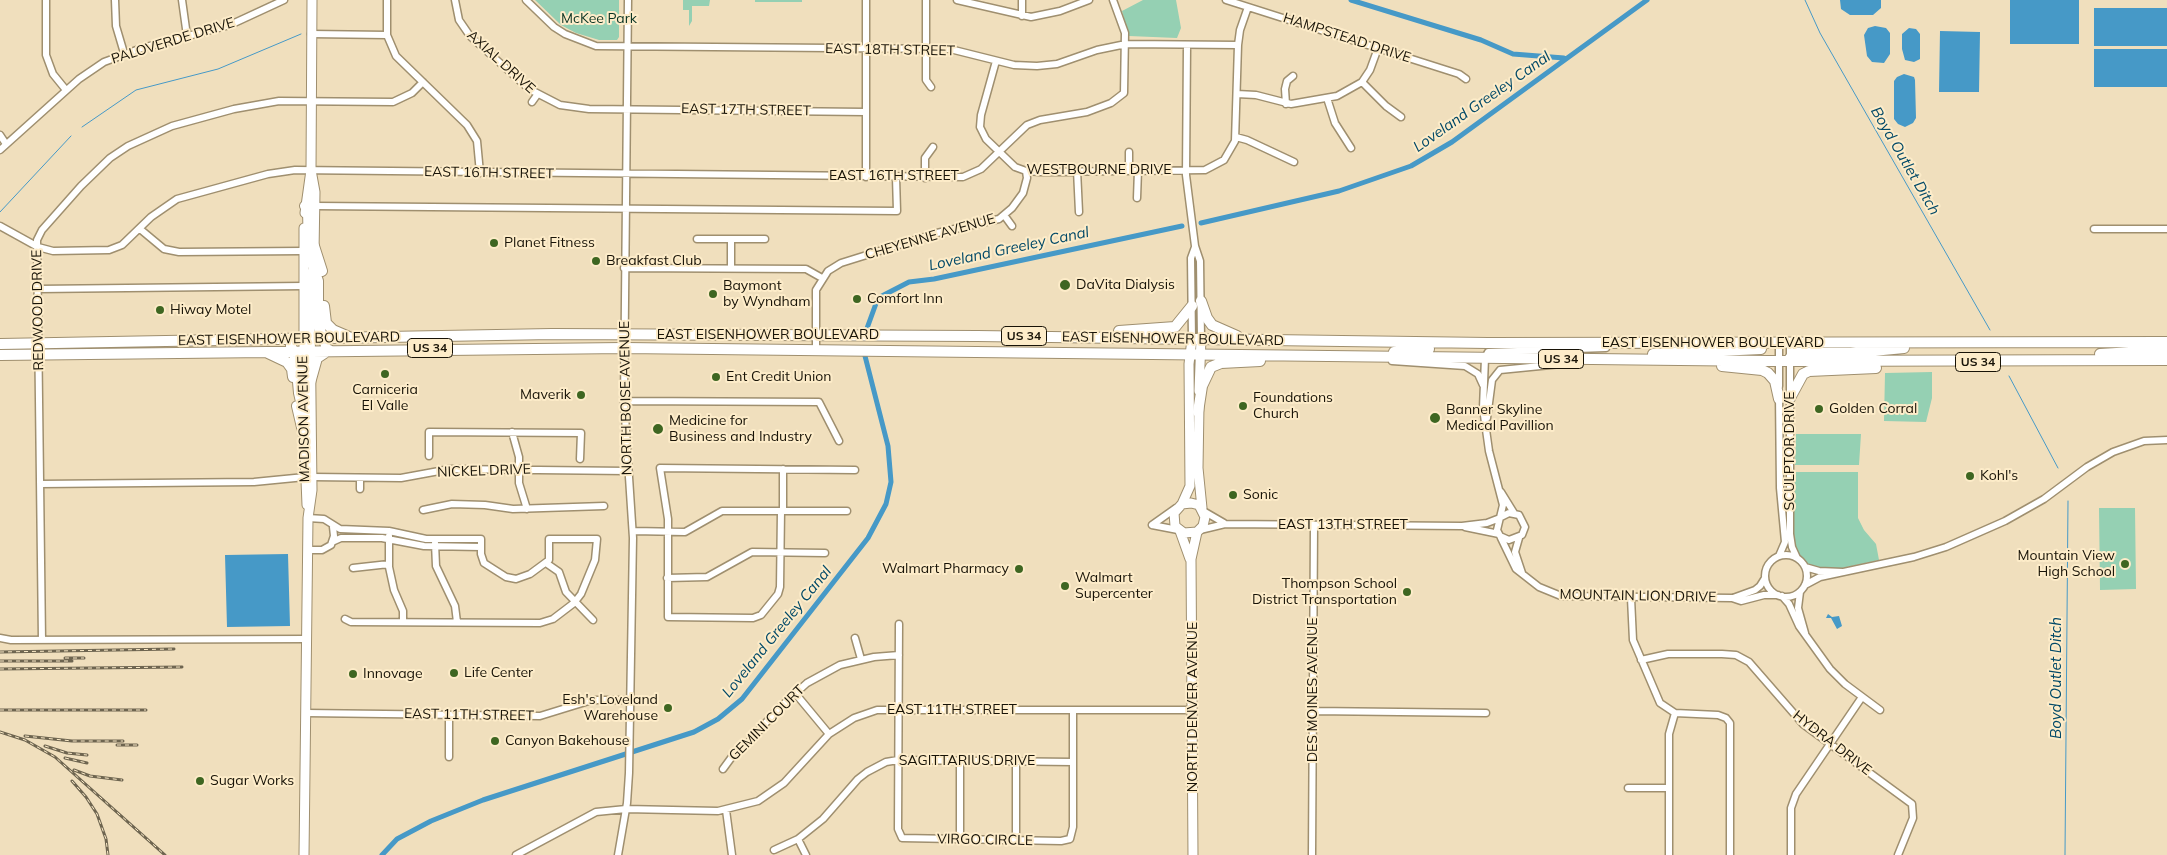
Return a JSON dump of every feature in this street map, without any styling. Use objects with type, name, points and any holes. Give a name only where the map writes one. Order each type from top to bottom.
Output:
[{"type":"highway","points":[[310,206],[308,210],[309,254],[318,281],[318,320],[322,338],[326,345],[333,350],[317,358],[310,383]]},
{"type":"highway","points":[[314,246],[324,278],[326,323],[333,330],[350,338]]},
{"type":"highway","points":[[1103,337],[1108,332],[1175,327],[1197,304],[1207,318],[1220,330],[1241,337],[1280,340]]},
{"type":"highway","points":[[468,348],[512,342],[518,335]]},
{"type":"highway","name":"EAST EISENHOWER BOULEVARD","points":[[0,355],[39,349],[280,339],[518,335],[1103,337],[1779,346],[1790,343],[2167,342]]},
{"type":"highway","points":[[280,339],[302,350],[297,366],[298,393],[304,412],[308,440]]},
{"type":"highway","points":[[1790,360],[1796,353],[1851,353],[1937,342]]},
{"type":"highway","points":[[1198,412],[1204,380],[1208,370],[1217,364],[1364,357],[1417,349],[1472,349],[1477,343]]},
{"type":"highway","name":"EAST EISENHOWER BOULEVARD","points":[[0,344],[39,349],[266,351],[624,348],[1779,361],[2167,360]]},
{"type":"highway","points":[[1618,359],[1667,352],[1779,346]]},
{"type":"highway","points":[[2057,361],[2077,356],[2167,350]]},
{"type":"highway","points":[[266,351],[285,360],[292,369],[299,421],[308,440]]},
{"type":"highway","points":[[1684,360],[1762,370],[1775,380],[1784,398],[1803,374],[1810,371],[1935,366],[1952,362]]},
{"type":"main road","name":"MADISON AVENUE","points":[[307,338],[303,251],[310,206],[312,0]]},
{"type":"main road","name":"MADISON AVENUE","points":[[304,855],[310,383],[302,350],[307,338],[314,267],[310,206]]},
{"type":"main road","points":[[1195,354],[1198,468],[1205,522],[1199,531],[1188,534],[1179,530],[1174,518],[1190,486],[1195,354],[1196,339]]},
{"type":"main road","points":[[1181,505],[1191,502],[1203,510]]},
{"type":"main road","name":"NORTH DENVER AVENUE","points":[[1179,530],[1190,559]]},
{"type":"main road","name":"NORTH DENVER AVENUE","points":[[1193,855],[1190,559],[1199,531]]},
{"type":"street","points":[[46,0],[46,55],[53,74],[66,90]]},
{"type":"street","points":[[115,0],[116,26],[124,53]]},
{"type":"street","points":[[182,0],[187,36]]},
{"type":"street","name":"PALOVERDE DRIVE","points":[[0,150],[66,90],[93,69],[124,53],[230,25],[284,0]]},
{"type":"street","points":[[388,0],[387,35],[396,56],[474,134],[479,150],[480,173]]},
{"type":"street","name":"AXIAL DRIVE","points":[[455,0],[457,15],[465,31],[537,95],[550,102],[578,108],[626,108]]},
{"type":"street","name":"EAST 18TH STREET","points":[[526,0],[554,27],[575,40],[596,46],[926,49],[962,51],[996,61],[1025,66],[1046,66],[1068,61],[1097,50],[1126,44],[1238,45]]},
{"type":"street","name":"NORTH BOISE AVENUE","points":[[618,855],[626,809],[630,761],[633,531],[627,471],[624,401],[628,0]]},
{"type":"street","points":[[866,0],[866,176]]},
{"type":"street","points":[[926,0],[926,80],[931,87]]},
{"type":"street","points":[[957,0],[972,1],[1022,16],[1047,15],[1089,0]]},
{"type":"street","points":[[1022,0],[1022,16]]},
{"type":"street","points":[[1113,0],[1125,31],[1126,44]]},
{"type":"street","name":"HAMPSTEAD DRIVE","points":[[1226,0],[1459,74],[1466,79]]},
{"type":"street","points":[[1248,7],[1240,30],[1238,45],[1236,137],[1247,140],[1294,162]]},
{"type":"street","points":[[311,34],[387,35]]},
{"type":"street","name":"EAST 16TH STREET","points":[[0,226],[38,247],[64,252],[109,250],[122,246],[151,217],[177,199],[268,174],[311,170],[963,177],[981,169],[1024,128],[1034,122],[1087,112],[1111,103],[1121,96],[1125,89],[1126,44]]},
{"type":"street","points":[[1187,46],[1186,170],[1195,246],[1200,262],[1196,339]]},
{"type":"street","points":[[1237,94],[1262,96],[1286,104],[1327,98],[1347,92],[1362,82],[1370,70],[1378,48]]},
{"type":"street","name":"WESTBOURNE DRIVE","points":[[996,61],[980,122],[983,135],[1015,167],[1026,172],[1205,170],[1220,163],[1231,151],[1236,137]]},
{"type":"street","points":[[1286,104],[1285,89],[1287,81],[1293,76]]},
{"type":"street","name":"REDWOOD DRIVE","points":[[42,640],[37,240],[49,221],[92,174],[128,146],[172,126],[234,109],[279,101],[393,102],[412,93],[423,82]]},
{"type":"street","points":[[1362,82],[1386,106],[1401,117]]},
{"type":"street","points":[[532,102],[537,95]]},
{"type":"street","points":[[1327,98],[1336,123],[1351,148]]},
{"type":"street","name":"EAST 17TH STREET","points":[[626,108],[866,112]]},
{"type":"street","points":[[0,135],[6,144]]},
{"type":"street","points":[[925,178],[925,158],[933,147]]},
{"type":"street","points":[[1129,152],[1129,170]]},
{"type":"street","points":[[1077,170],[1079,212]]},
{"type":"street","points":[[1137,198],[1138,170]]},
{"type":"street","name":"CHEYENNE AVENUE","points":[[822,278],[841,263],[937,232],[992,221],[1004,215],[1023,193],[1027,178],[1026,172]]},
{"type":"street","points":[[310,206],[897,211],[896,177]]},
{"type":"street","points":[[1004,215],[1012,226]]},
{"type":"street","points":[[2094,229],[2167,228]]},
{"type":"street","points":[[140,229],[164,249],[179,252],[303,251]]},
{"type":"street","points":[[697,239],[765,240]]},
{"type":"street","points":[[731,239],[731,268]]},
{"type":"street","points":[[1195,246],[1191,258],[1197,304],[1196,339]]},
{"type":"street","points":[[624,268],[806,269],[822,278],[816,290],[816,349]]},
{"type":"street","points":[[38,289],[304,286]]},
{"type":"street","points":[[1501,490],[1500,517],[1497,526],[1500,535],[1509,540],[1518,538],[1524,532],[1524,522],[1514,513],[1501,490],[1489,451],[1483,408],[1485,358],[1488,352],[1621,347],[1642,343]]},
{"type":"street","name":"SCULPTOR DRIVE","points":[[1779,556],[1785,542],[1780,488],[1784,398],[1790,360],[1790,343]]},
{"type":"street","name":"SCULPTOR DRIVE","points":[[1779,346],[1784,398],[1790,534],[1792,547],[1797,558]]},
{"type":"street","points":[[1364,357],[1465,366],[1478,374],[1484,387]]},
{"type":"street","points":[[1486,419],[1492,380],[1500,370],[1618,359]]},
{"type":"street","points":[[624,401],[819,402],[839,441]]},
{"type":"street","points":[[429,456],[428,432],[581,433],[580,459]]},
{"type":"street","points":[[512,432],[519,456],[519,483],[527,509]]},
{"type":"street","points":[[1780,596],[1792,596],[1814,579],[1914,558],[1972,537],[2044,499],[2087,467],[2113,452],[2144,442],[2167,440]]},
{"type":"street","points":[[783,469],[780,587],[778,594],[761,615],[753,618],[668,618],[668,532],[660,468],[783,469],[855,470]]},
{"type":"street","name":"NICKEL DRIVE","points":[[40,484],[249,482],[308,477],[409,478],[450,469],[627,471]]},
{"type":"street","points":[[360,478],[360,489]]},
{"type":"street","points":[[423,510],[452,504],[527,509],[604,506]]},
{"type":"street","points":[[1179,530],[1152,525],[1181,505]]},
{"type":"street","name":"EAST 13TH STREET","points":[[1203,510],[1209,517],[1225,524]]},
{"type":"street","points":[[633,531],[668,532],[690,530],[722,511],[847,511]]},
{"type":"street","points":[[1500,517],[1514,513]]},
{"type":"street","name":"EAST 13TH STREET","points":[[1199,531],[1225,524],[1462,526],[1486,523],[1500,517]]},
{"type":"street","points":[[308,518],[324,519],[340,529],[389,531],[435,539],[481,539],[484,563],[506,577],[516,579],[530,574],[549,560],[549,539],[597,539],[595,560],[589,578],[574,602],[553,619],[540,623],[351,622],[344,619]]},
{"type":"street","name":"DES MOINES AVENUE","points":[[1312,855],[1314,525]]},
{"type":"street","points":[[332,542],[333,526]]},
{"type":"street","name":"EAST 13TH STREET","points":[[1462,526],[1500,535]]},
{"type":"street","points":[[389,531],[389,564],[394,590],[403,612],[403,622]]},
{"type":"street","name":"MOUNTAIN LION DRIVE","points":[[1500,535],[1513,564],[1539,587],[1555,595],[1573,598],[1732,598],[1741,600],[1764,595],[1780,596]]},
{"type":"street","points":[[308,550],[325,549],[332,542],[340,538],[388,539],[435,547],[481,548]]},
{"type":"street","points":[[1518,538],[1515,552],[1522,573]]},
{"type":"street","points":[[435,539],[436,566],[455,606],[457,622]]},
{"type":"street","points":[[667,578],[707,577],[752,552],[825,553]]},
{"type":"street","points":[[1805,585],[1807,576],[1805,567],[1797,558],[1785,555],[1779,556],[1768,564],[1765,577],[1769,588],[1789,604],[1799,626],[1830,669],[1880,710]]},
{"type":"street","points":[[546,563],[559,572],[566,592],[593,620]]},
{"type":"street","points":[[353,568],[389,564]]},
{"type":"street","points":[[1805,567],[1819,571],[1844,572]]},
{"type":"street","name":"MOUNTAIN LION DRIVE","points":[[1732,598],[1755,590],[1760,586],[1765,577]]},
{"type":"street","points":[[1800,591],[1798,608],[1805,634]]},
{"type":"street","points":[[1631,598],[1633,640],[1660,703],[1675,713],[1718,715],[1726,718],[1730,723],[1730,855]]},
{"type":"street","name":"VIRGO CIRCLE","points":[[899,624],[898,829],[900,836],[909,839],[960,840],[1061,841],[1070,838],[1073,827],[1073,710]]},
{"type":"street","points":[[0,638],[42,640],[307,639]]},
{"type":"street","points":[[854,638],[861,659]]},
{"type":"street","name":"HYDRA DRIVE","points":[[1641,660],[1668,654],[1722,654],[1742,657],[1757,669],[1776,695],[1802,724],[1910,802],[1914,810],[1913,818],[1898,855]]},
{"type":"street","name":"GEMINI COURT","points":[[723,769],[734,754],[749,742],[795,693],[827,672],[861,659],[900,655]]},
{"type":"street","points":[[795,693],[829,734]]},
{"type":"street","points":[[1791,855],[1791,808],[1796,794],[1862,696]]},
{"type":"street","name":"EAST 11TH STREET","points":[[306,713],[540,716],[592,700],[630,700]]},
{"type":"street","name":"EAST 11TH STREET","points":[[516,855],[596,812],[626,809],[726,810],[748,804],[768,795],[784,782],[829,734],[844,723],[866,713],[900,708],[1193,710]]},
{"type":"street","points":[[1313,711],[1486,713]]},
{"type":"street","points":[[1669,855],[1669,734],[1675,713]]},
{"type":"street","points":[[449,715],[449,757]]},
{"type":"street","name":"SAGITTARIUS DRIVE","points":[[774,850],[798,839],[823,819],[867,772],[886,762],[898,760],[1073,762]]},
{"type":"street","points":[[960,761],[960,840]]},
{"type":"street","points":[[1016,761],[1016,840]]},
{"type":"street","points":[[1628,788],[1669,788]]},
{"type":"street","points":[[726,810],[732,855]]},
{"type":"street","points":[[798,839],[806,855]]},
{"type":"green space","name":"McKee Park","points":[[535,0],[619,0],[619,37],[617,40],[599,40],[576,33],[561,25]]},
{"type":"green space","points":[[683,0],[710,0],[709,6],[692,6],[692,21],[689,26],[689,10],[683,10]]},
{"type":"green space","points":[[755,0],[802,0],[802,2],[755,2]]},
{"type":"green space","points":[[1143,0],[1176,0],[1181,28],[1177,38],[1129,36],[1122,11]]},
{"type":"green space","points":[[1932,372],[1932,398],[1926,422],[1884,421],[1885,373]]},
{"type":"green space","points":[[1796,434],[1861,434],[1859,465],[1795,465]]},
{"type":"green space","points":[[1795,472],[1858,472],[1858,518],[1864,530],[1876,544],[1879,560],[1842,568],[1823,569],[1810,566],[1800,559],[1792,537]]},
{"type":"green space","points":[[2099,508],[2135,508],[2136,589],[2100,590]]},
{"type":"water","points":[[1840,0],[1881,0],[1881,8],[1873,15],[1850,15],[1841,9]]},
{"type":"water","points":[[2010,0],[2079,0],[2079,44],[2010,44]]},
{"type":"water","points":[[2094,8],[2167,8],[2167,46],[2094,46]]},
{"type":"water","points":[[1875,26],[1886,28],[1890,33],[1890,54],[1884,63],[1872,62],[1867,56],[1864,35],[1868,28]]},
{"type":"water","points":[[1909,28],[1916,29],[1920,34],[1920,59],[1914,62],[1905,60],[1902,49],[1902,34]]},
{"type":"water","points":[[1940,31],[1980,32],[1979,92],[1939,92]]},
{"type":"water","points":[[2094,49],[2167,49],[2167,87],[2094,87]]},
{"type":"water","points":[[1904,74],[1914,77],[1915,80],[1916,118],[1913,123],[1905,127],[1898,124],[1894,119],[1894,81],[1897,77]]},
{"type":"water","points":[[288,554],[290,626],[227,627],[225,555]]},
{"type":"water","points":[[1828,614],[1832,617],[1839,616],[1842,626],[1837,629],[1831,618],[1826,618]]},
{"type":"waterway","points":[[1351,0],[1481,40],[1513,54],[1564,58]]},
{"type":"waterway","name":"Loveland Greeley Canal","points":[[1201,223],[1339,191],[1411,166],[1452,142],[1647,0]]},
{"type":"waterway","name":"Boyd Outlet Ditch","points":[[1805,0],[1820,33],[1990,330]]},
{"type":"waterway","points":[[82,127],[136,90],[218,69],[301,34]]},
{"type":"waterway","points":[[0,212],[71,136]]},
{"type":"waterway","name":"Loveland Greeley Canal","points":[[866,331],[878,298],[909,282],[934,279],[1182,226]]},
{"type":"waterway","name":"Loveland Greeley Canal","points":[[382,855],[397,839],[431,821],[483,800],[694,732],[718,719],[742,699],[868,538],[886,504],[891,482],[888,446],[865,356]]},
{"type":"waterway","name":"Boyd Outlet Ditch","points":[[2009,376],[2058,468]]},
{"type":"waterway","name":"Boyd Outlet Ditch","points":[[2065,855],[2068,501]]},
{"type":"railway","points":[[0,652],[174,649]]},
{"type":"railway","points":[[65,658],[84,658]]},
{"type":"railway","points":[[0,661],[72,661]]},
{"type":"railway","points":[[0,669],[182,667]]},
{"type":"railway","points":[[0,710],[146,710]]},
{"type":"railway","points":[[0,732],[25,740],[55,757],[165,855]]},
{"type":"railway","points":[[25,736],[72,741],[123,741]]},
{"type":"railway","points":[[117,745],[137,745]]},
{"type":"railway","points":[[45,746],[67,753],[87,755]]},
{"type":"railway","points":[[65,758],[87,763]]},
{"type":"railway","points":[[74,770],[90,776],[122,780]]},
{"type":"railway","points":[[72,781],[97,814],[106,839],[108,855]]},
{"type":"place","name":"Planet Fitness","points":[[494,243]]},
{"type":"place","name":"Breakfast Club","points":[[596,261]]},
{"type":"place","name":"DaVita Dialysis","points":[[1065,285]]},
{"type":"place","name":"Baymont by Wyndham","points":[[713,294]]},
{"type":"place","name":"Comfort Inn","points":[[857,299]]},
{"type":"place","name":"Hiway Motel","points":[[160,310]]},
{"type":"place","name":"Carniceria El Valle","points":[[385,374]]},
{"type":"place","name":"Ent Credit Union","points":[[716,377]]},
{"type":"place","name":"Maverik","points":[[581,395]]},
{"type":"place","name":"Foundations Church","points":[[1243,406]]},
{"type":"place","name":"Golden Corral","points":[[1819,409]]},
{"type":"place","name":"Banner Skyline Medical Pavillion","points":[[1435,418]]},
{"type":"place","name":"Medicine for Business and Industry","points":[[658,429]]},
{"type":"place","name":"Kohl's","points":[[1970,476]]},
{"type":"place","name":"Sonic","points":[[1233,495]]},
{"type":"place","name":"Mountain View High School","points":[[2125,564]]},
{"type":"place","name":"Walmart Pharmacy","points":[[1019,569]]},
{"type":"place","name":"Walmart Supercenter","points":[[1065,586]]},
{"type":"place","name":"Thompson School District Transportation","points":[[1407,592]]},
{"type":"place","name":"Life Center","points":[[454,673]]},
{"type":"place","name":"Innovage","points":[[353,674]]},
{"type":"place","name":"Esh's Loveland Warehouse","points":[[668,708]]},
{"type":"place","name":"Canyon Bakehouse","points":[[495,741]]},
{"type":"place","name":"Sugar Works","points":[[200,781]]}]
